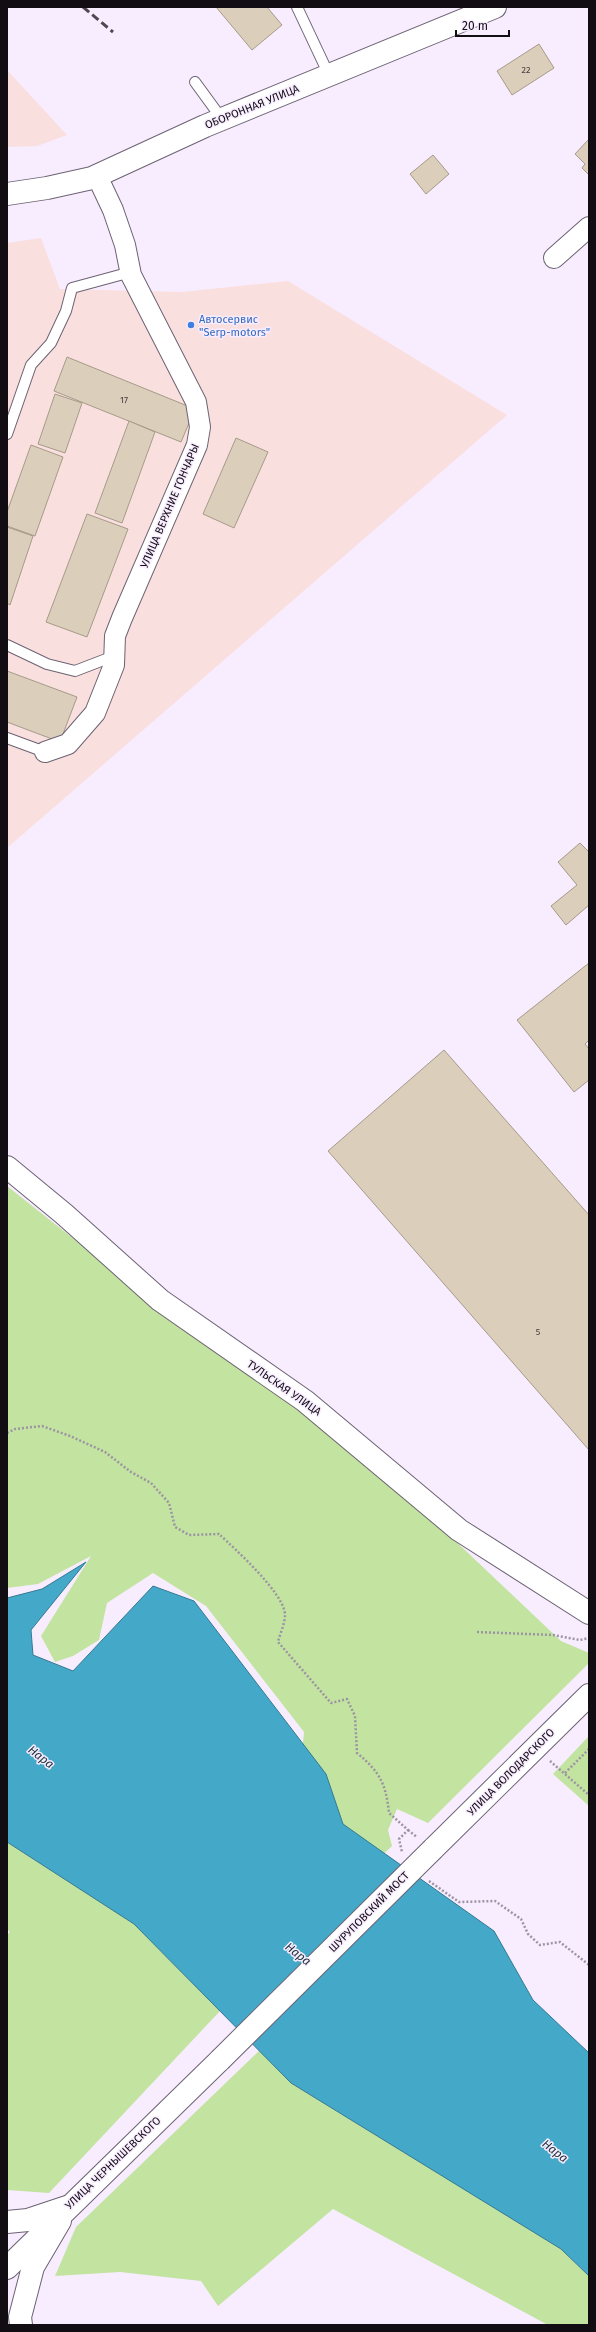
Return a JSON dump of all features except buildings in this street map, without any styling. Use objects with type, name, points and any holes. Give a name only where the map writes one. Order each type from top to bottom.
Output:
[{"type":"main road","name":"ОБОРОННАЯ УЛИЦА","points":[[7,194],[47,188],[97,176],[222,119],[495,7]]},
{"type":"main road","name":"ТУЛЬСКАЯ УЛИЦА","points":[[7,1167],[64,1214],[160,1300],[305,1401],[459,1530],[589,1613]]},
{"type":"main road","name":"УЛИЦА ВОЛОДАРСКОГО","points":[[433,1849],[589,1695]]},
{"type":"main road","name":"ШУРУПОВСКИЙ МОСТ","points":[[220,2060],[433,1849]]},
{"type":"main road","name":"УЛИЦА ЧЕРНЫШЕВСКОГО","points":[[7,2268],[67,2207],[220,2060]]},
{"type":"main road","points":[[7,2222],[28,2220],[67,2207]]},
{"type":"main road","points":[[21,2325],[20,2317],[33,2267],[67,2207]]},
{"type":"street","name":"УЛИЦА ВЕРХНИЕ ГОНЧАРЫ","points":[[45,752],[68,744],[95,713],[114,665],[115,636],[197,445],[200,427],[196,402],[131,272],[113,210],[97,176]]},
{"type":"street","points":[[554,258],[589,227]]},
{"type":"lane","points":[[298,7],[329,75]]},
{"type":"lane","points":[[195,82],[222,119]]},
{"type":"lane","points":[[7,434],[31,365],[51,343],[66,311],[72,288],[131,272]]},
{"type":"lane","points":[[7,645],[47,664],[75,671],[114,656]]},
{"type":"lane","points":[[7,738],[45,752]]},
{"type":"path","points":[[7,1433],[15,1429],[42,1426],[70,1436],[105,1452],[131,1472],[151,1483],[168,1503],[175,1527],[189,1535],[219,1534],[277,1594],[285,1614],[278,1642],[331,1703],[347,1699],[355,1716],[357,1753],[373,1766],[387,1791],[389,1813],[408,1830],[399,1839],[402,1846],[402,1857]]},
{"type":"path","points":[[477,1632],[554,1635],[580,1640],[589,1638]]},
{"type":"path","points":[[565,1773],[589,1749]]},
{"type":"path","points":[[548,1759],[589,1795]]},
{"type":"path","points":[[424,1877],[459,1902],[495,1901],[521,1919],[528,1934],[540,1945],[560,1942],[589,1965]]},
{"type":"shaded area","points":[[7,70],[67,135],[37,146],[7,147]]},
{"type":"shaded area","points":[[41,238],[60,289],[182,292],[288,281],[507,415],[7,848],[7,243]]},
{"type":"green space","points":[[7,1186],[228,1361],[321,1421],[427,1514],[561,1641],[589,1653],[589,1663],[428,1823],[397,1809],[388,1830],[392,1846],[355,1881],[299,1785],[304,1732],[206,1606],[153,1573],[107,1603],[99,1640],[73,1656],[55,1662],[41,1636],[91,1556],[38,1584],[7,1588]]},
{"type":"green space","points":[[589,1736],[589,1806],[553,1774]]},
{"type":"green space","points":[[7,1842],[134,1924],[220,2011],[49,2193],[7,2190],[7,1935],[10,1932],[7,1929]]},
{"type":"green space","points":[[260,2050],[291,2083],[561,2249],[589,2276],[589,2325],[548,2325],[333,2209],[218,2306],[201,2281],[120,2272],[55,2276],[76,2227]]},
{"type":"water","name":"Нара","points":[[86,1562],[31,1630],[33,1655],[73,1671],[153,1586],[194,1601],[326,1774],[343,1824],[494,1931],[533,2000],[589,2053],[589,2276],[561,2249],[291,2083],[134,1924],[7,1842],[7,1598],[42,1589]]},
{"type":"railway","points":[[83,7],[113,32]]},
{"type":"place","name":"Автосервис \"Serp-motors\"","points":[[191,325]]}]
